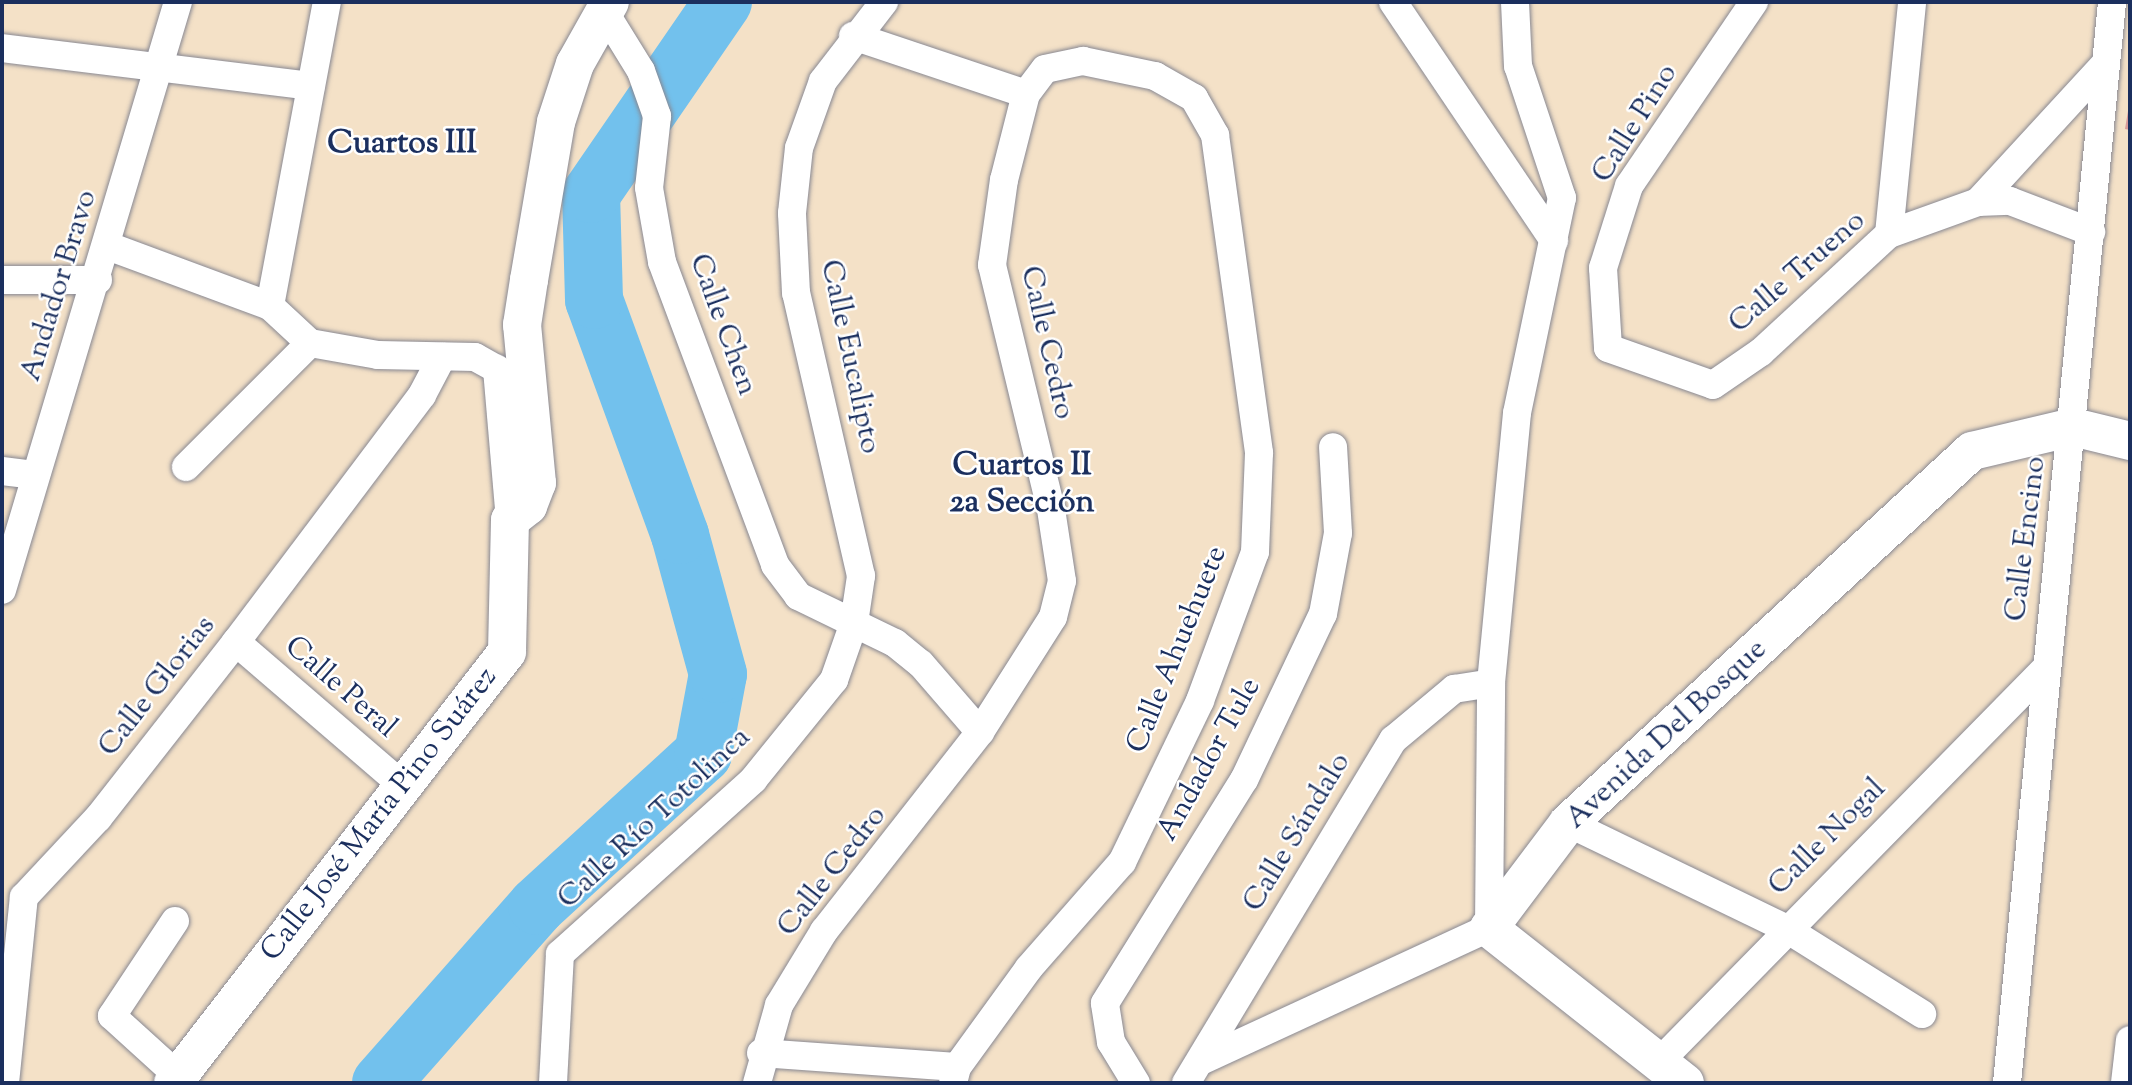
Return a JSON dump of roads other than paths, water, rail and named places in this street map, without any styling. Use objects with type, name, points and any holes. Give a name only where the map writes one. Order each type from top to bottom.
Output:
[{"type":"street","name":"Andador Bravo","points":[[2,590],[98,280],[178,2]]},
{"type":"street","points":[[270,306],[327,2]]},
{"type":"street","name":"Calle Eucalipto","points":[[854,623],[861,576],[796,293],[792,213],[799,148],[823,81],[853,37],[884,2]]},
{"type":"street","points":[[1393,2],[1555,241]]},
{"type":"street","points":[[1515,2],[1518,66],[1562,198],[1517,413],[1491,683],[1489,928],[1674,1071]]},
{"type":"street","name":"Calle Pino","points":[[1713,385],[1608,348],[1603,268],[1629,186],[1754,2]]},
{"type":"street","points":[[1889,234],[1912,2]]},
{"type":"street","name":"Calle Encino","points":[[2007,1083],[2045,669],[2073,427],[2112,2]]},
{"type":"street","points":[[510,520],[528,506],[537,483],[522,324],[556,122],[575,64],[607,6]]},
{"type":"street","name":"Calle Chen","points":[[607,6],[640,71],[657,116],[649,188],[662,262],[775,565],[798,596],[854,623],[921,664],[981,732]]},
{"type":"street","points":[[853,37],[1026,94]]},
{"type":"street","points":[[2,48],[158,71],[311,86]]},
{"type":"street","name":"Calle Cedro","points":[[757,1083],[761,1053],[779,1004],[824,931],[981,732],[1053,617],[1062,582],[1051,509],[992,265],[1004,180],[1026,94],[1045,69],[1083,61],[1155,76],[1194,98],[1215,135]]},
{"type":"street","points":[[1978,202],[2106,63]]},
{"type":"street","name":"Calle Ahuehuete","points":[[955,1075],[1029,968],[1122,862],[1200,701],[1255,552],[1259,453],[1215,135]]},
{"type":"street","name":"Calle Trueno","points":[[1713,385],[1761,352],[1889,234],[1978,202],[2010,201],[2091,232]]},
{"type":"street","points":[[108,246],[270,306],[310,343],[442,358]]},
{"type":"street","points":[[2,280],[98,280]]},
{"type":"street","points":[[187,467],[310,343]]},
{"type":"street","name":"Calle José María Pino Suárez","points":[[175,1079],[507,652],[510,520],[497,369],[475,357],[442,358]]},
{"type":"street","name":"Calle Glorias","points":[[5,1083],[13,896],[98,818],[236,642],[422,395],[442,358]]},
{"type":"street","name":"Avenida Del Bosque","points":[[1194,1072],[1489,928],[1568,822],[1972,452],[2073,427],[2130,441]]},
{"type":"street","name":"Andador Tule","points":[[1136,1083],[1111,1042],[1105,1003],[1244,780],[1323,614],[1338,533],[1333,447]]},
{"type":"street","points":[[2,471],[36,475]]},
{"type":"street","name":"Calle Río Totolinca","points":[[553,1083],[560,954],[753,779],[834,680],[854,623]]},
{"type":"street","name":"Calle Peral","points":[[236,642],[401,785]]},
{"type":"street","name":"Calle Nogal","points":[[1674,1071],[1785,928],[2045,669]]},
{"type":"street","name":"Calle Sándalo","points":[[1194,1072],[1393,740],[1454,689],[1491,683]]},
{"type":"street","points":[[1568,822],[1785,928],[1922,1014]]},
{"type":"street","points":[[175,920],[112,1016],[175,1079]]},
{"type":"street","points":[[2125,1083],[2130,1047]]},
{"type":"street","points":[[761,1053],[955,1075]]},
{"type":"waterway","points":[[381,1083],[537,906],[703,754],[718,674],[680,535],[594,300],[591,194],[723,2]]},
{"type":"district","name":"Cuartos III","points":[[402,144]]},
{"type":"district","name":"Cuartos II 2a Sección","points":[[1022,486]]}]
